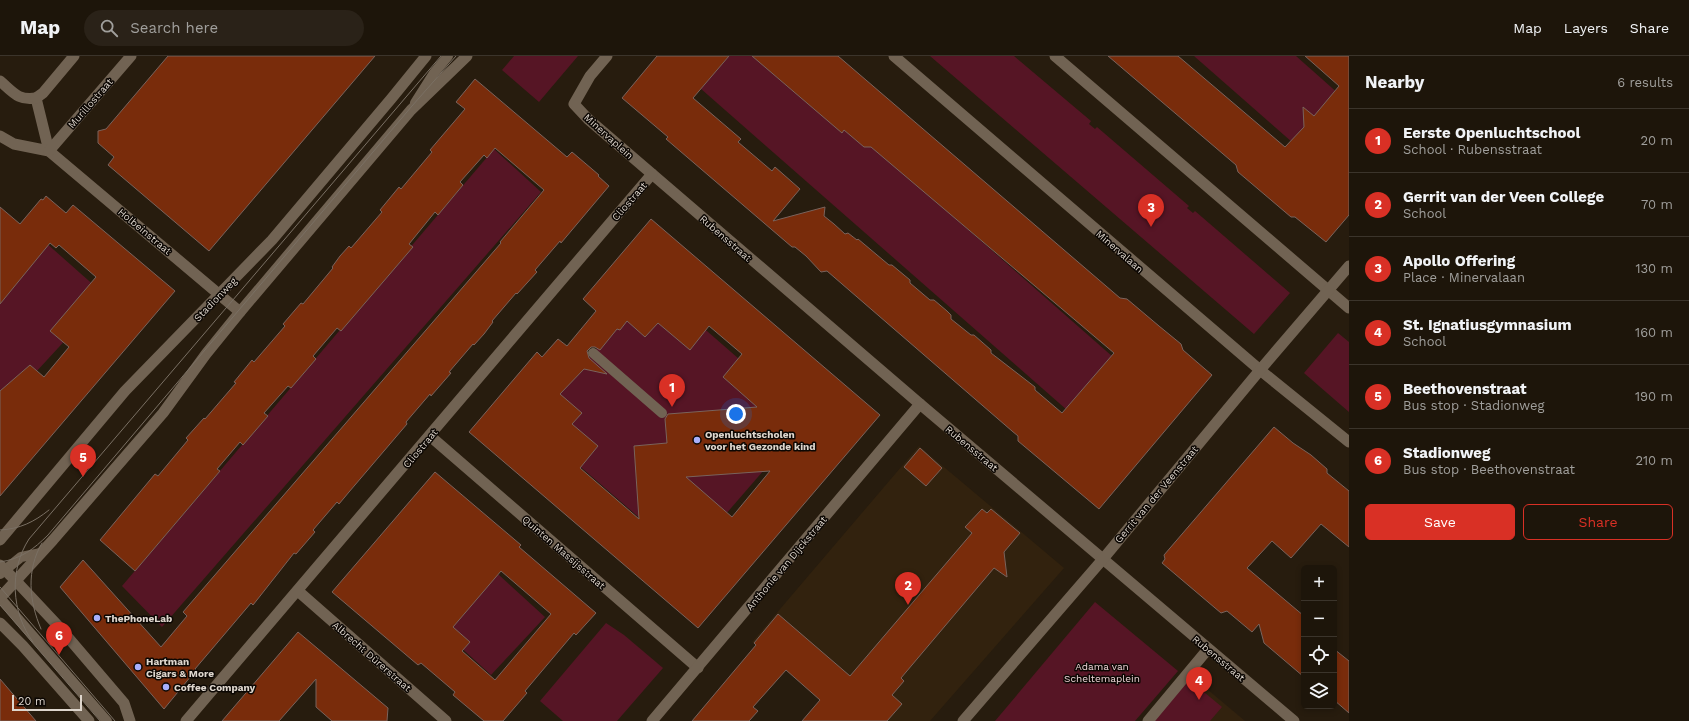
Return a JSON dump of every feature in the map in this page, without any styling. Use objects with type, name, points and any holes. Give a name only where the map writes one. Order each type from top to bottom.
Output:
[{"type":"street","points":[[0,82],[18,97],[27,100],[36,98],[43,93],[74,56]]},
{"type":"street","name":"Murillostraat","points":[[49,151],[131,56]]},
{"type":"street","name":"Stadionweg","points":[[0,540],[125,391],[272,240],[386,106],[426,56]]},
{"type":"street","points":[[0,598],[163,413],[206,354],[240,312],[411,110],[467,56]]},
{"type":"street","name":"Minervaplein","points":[[607,56],[590,76],[574,104],[588,119],[652,174]]},
{"type":"street","name":"Minervalaan","points":[[894,56],[1260,370],[1349,442]]},
{"type":"street","points":[[1055,56],[1349,308]]},
{"type":"street","points":[[36,98],[49,151]]},
{"type":"street","name":"Holbeinstraat","points":[[0,136],[14,144],[49,151],[240,312]]},
{"type":"street","name":"Rubensstraat","points":[[652,174],[920,404],[1294,721]]},
{"type":"street","name":"Cliostraat","points":[[186,721],[652,174]]},
{"type":"street","name":"Gerrit van der Veenstraat","points":[[963,721],[1103,559],[1260,370],[1349,266]]},
{"type":"street","name":"Anthonie van Dijckstraat","points":[[652,721],[920,404]]},
{"type":"street","name":"Quinten Massijsstraat","points":[[430,436],[698,668]]},
{"type":"street","points":[[2,569],[16,580],[60,628],[124,703],[130,721]]},
{"type":"street","name":"Albrecht Dürerstraat","points":[[298,591],[446,721]]},
{"type":"street","points":[[0,623],[23,646],[89,721]]},
{"type":"street","points":[[1148,721],[1208,649]]},
{"type":"lane","points":[[411,110],[434,73],[448,56]]},
{"type":"lane","points":[[593,352],[662,413]]},
{"type":"lane","points":[[2,569],[21,557],[41,553]]},
{"type":"lane","points":[[0,598],[107,721]]},
{"type":"shaded area","points":[[919,446],[1064,568],[930,721],[847,721],[752,642]]},
{"type":"shaded area","points":[[1195,679],[1245,721],[1160,721]]},
{"type":"green space","points":[[514,56],[578,56],[539,102],[502,70]]},
{"type":"green space","points":[[729,56],[771,56],[1138,379],[1092,432],[700,88]]},
{"type":"green space","points":[[930,56],[1014,56],[1091,121],[1089,124],[1095,129],[1097,127],[1189,206],[1187,208],[1193,213],[1195,211],[1290,293],[1254,334]]},
{"type":"green space","points":[[1194,56],[1296,56],[1349,103],[1317,164]]},
{"type":"green space","points":[[494,149],[541,192],[162,627],[122,586]]},
{"type":"green space","points":[[45,242],[106,296],[0,411],[0,250]]},
{"type":"green space","points":[[653,284],[808,419],[687,559],[531,424]]},
{"type":"green space","points":[[1338,333],[1349,342],[1349,412],[1304,373]]},
{"type":"green space","points":[[487,564],[545,617],[491,675],[388,581]]},
{"type":"green space","name":"Adama van Scheltemaplein","points":[[1095,602],[1178,671],[1135,721],[995,721]]},
{"type":"green space","points":[[606,623],[624,635],[663,668],[617,721],[563,721],[540,701]]},
{"type":"green space","points":[[1187,678],[1222,707],[1210,721],[1152,721]]},
{"type":"building","points":[[168,56],[375,56],[209,251],[108,165],[114,157],[98,143],[98,131],[106,129]]},
{"type":"building","points":[[657,56],[729,56],[693,98],[741,139],[738,142],[772,171],[775,167],[800,189],[773,221],[825,207],[824,216],[845,234],[848,233],[857,240],[858,239],[889,265],[892,265],[930,300],[934,300],[947,311],[951,315],[951,319],[971,335],[974,335],[991,350],[991,353],[1035,387],[1035,390],[1062,413],[1114,353],[871,147],[864,147],[844,130],[842,133],[752,56],[838,56],[1120,298],[1127,299],[1181,344],[1183,350],[1212,375],[1099,509],[1018,441],[1018,436],[827,271],[821,272],[806,256],[795,247],[792,247],[666,139],[668,137],[622,98]]},
{"type":"building","points":[[1108,56],[1178,56],[1285,147],[1304,127],[1303,107],[1314,116],[1339,86],[1305,56],[1349,56],[1349,215],[1326,242],[1295,217],[1291,217],[1238,172],[1236,165]]},
{"type":"building","points":[[475,79],[567,157],[572,152],[599,175],[598,176],[609,186],[561,243],[560,241],[535,270],[537,272],[517,294],[516,293],[492,321],[493,322],[484,334],[474,345],[473,344],[449,372],[451,373],[431,396],[430,394],[406,422],[407,424],[339,504],[337,502],[313,530],[315,532],[296,554],[294,553],[253,605],[251,603],[195,669],[196,670],[164,709],[60,587],[83,560],[161,647],[187,616],[183,612],[501,243],[500,242],[544,190],[495,148],[487,158],[484,155],[460,182],[463,185],[438,215],[435,212],[409,244],[413,247],[341,331],[337,328],[313,356],[316,359],[291,388],[288,386],[264,413],[268,416],[243,445],[240,442],[217,469],[220,471],[135,571],[100,540],[155,474],[158,476],[188,440],[186,438],[204,418],[205,419],[236,383],[234,382],[252,360],[254,362],[285,326],[283,324],[301,303],[303,304],[333,268],[332,267],[340,256],[349,246],[351,248],[382,212],[380,210],[399,187],[401,189],[432,152],[430,150],[465,109],[456,102]]},
{"type":"building","points":[[46,196],[66,213],[73,205],[175,291],[0,496],[0,391],[30,365],[44,377],[69,347],[50,331],[96,277],[59,245],[56,248],[50,243],[0,304],[0,207],[20,224],[41,199],[43,200]]},
{"type":"building","points":[[651,219],[880,415],[698,628],[469,432],[537,352],[542,357],[558,339],[567,346],[596,311],[583,299]],"holes":[[[627,321],[645,337],[658,323],[690,350],[709,326],[742,354],[723,377],[757,407],[668,414],[665,419],[667,443],[634,446],[639,519],[580,468],[598,446],[572,424],[582,413],[560,394],[584,369],[607,374],[589,358],[587,351],[591,347],[595,347],[600,350],[617,329],[620,330]],[[770,471],[732,517],[686,477]]]},
{"type":"building","points":[[1274,427],[1293,443],[1311,455],[1327,469],[1327,473],[1349,491],[1349,547],[1321,524],[1291,558],[1272,541],[1247,568],[1301,613],[1301,674],[1264,643],[1259,624],[1252,632],[1227,611],[1221,613],[1162,563],[1165,559],[1164,555]]},
{"type":"building","points":[[920,448],[942,468],[926,486],[904,467]]},
{"type":"building","points":[[435,472],[521,545],[519,547],[596,613],[576,635],[574,633],[525,691],[527,693],[503,721],[484,721],[453,695],[455,692],[421,663],[418,665],[332,592]],"holes":[[[501,571],[551,614],[495,680],[462,651],[470,642],[453,627]]]},
{"type":"building","points":[[982,509],[987,513],[991,509],[1020,533],[1004,552],[1007,577],[994,568],[901,678],[904,681],[892,695],[902,704],[887,721],[802,721],[820,700],[786,670],[753,707],[758,711],[749,721],[692,721],[756,645],[754,643],[778,614],[850,676],[972,533],[965,527]]},
{"type":"building","points":[[298,632],[388,708],[387,721],[332,721],[316,707],[316,679],[279,721],[222,721]]},
{"type":"building","points":[[1337,651],[1349,661],[1349,713],[1337,703]]},
{"type":"building","points":[[0,679],[36,721],[0,721]]},
{"type":"tram line","points":[[33,642],[20,618],[15,591],[18,564],[29,539],[441,56]]},
{"type":"tram line","points":[[0,562],[8,561],[27,553],[48,535],[456,56]]},
{"type":"tram line","points":[[0,530],[26,524],[49,510]]},
{"type":"tram line","points":[[41,629],[34,608],[31,575],[33,564],[42,543]]},
{"type":"tram line","points":[[0,587],[115,721]]},
{"type":"tram line","points":[[0,605],[100,721]]},
{"type":"place","name":"Apollo Offering","points":[[1151,227]]},
{"type":"place","name":"Eerste Openluchtschool","points":[[672,407]]},
{"type":"place","name":"Openluchtscholen voor het Gezonde kind","points":[[697,440]]},
{"type":"place","name":"Beethovenstraat","points":[[83,477]]},
{"type":"place","name":"Gerrit van der Veen College","points":[[908,605]]},
{"type":"place","name":"ThePhoneLab","points":[[97,618]]},
{"type":"place","name":"Stadionweg","points":[[59,655]]},
{"type":"place","name":"Hartman Cigars & More","points":[[138,667]]},
{"type":"place","name":"Coffee Company","points":[[166,687]]},
{"type":"place","name":"St. Ignatiusgymnasium","points":[[1199,700]]}]
